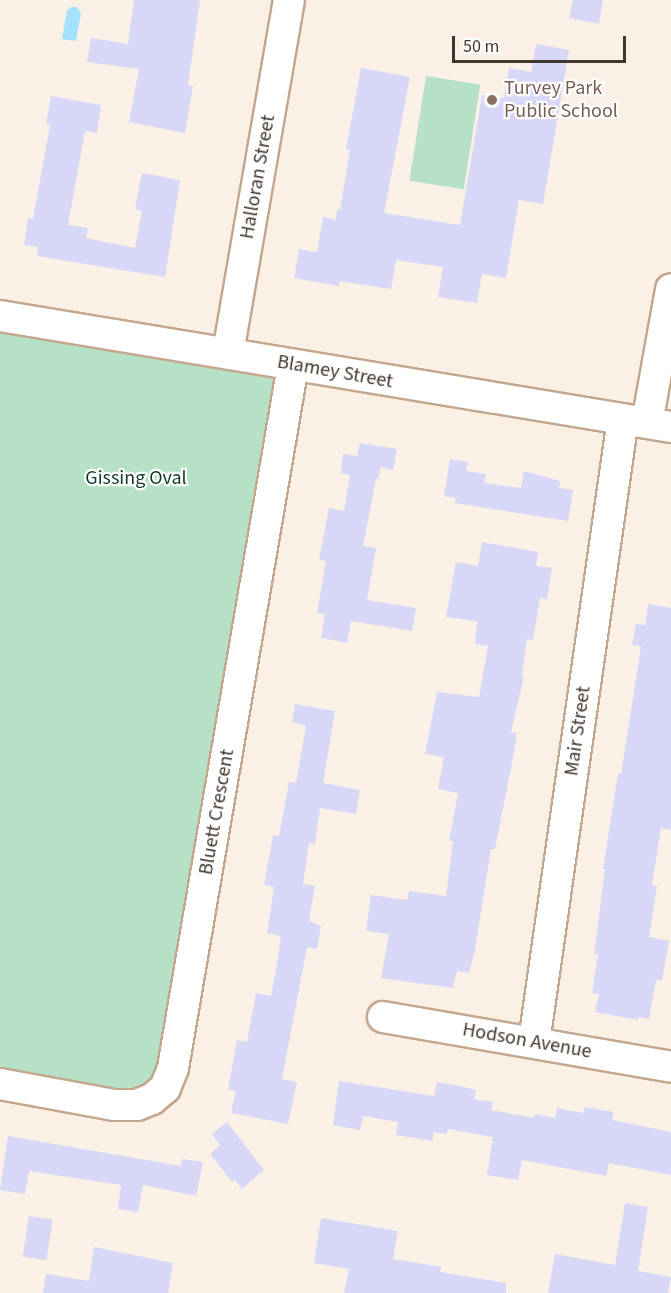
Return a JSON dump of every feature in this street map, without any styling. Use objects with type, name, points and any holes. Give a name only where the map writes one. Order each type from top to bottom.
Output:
[{"type":"street","name":"Halloran Street","points":[[228,353],[289,0]]},
{"type":"street","name":"Mair Street","points":[[534,1042],[671,289]]},
{"type":"street","name":"Blamey Street","points":[[0,316],[647,423]]},
{"type":"street","name":"Bluett Crescent","points":[[0,1084],[114,1105],[137,1105],[152,1099],[165,1088],[173,1068],[293,365]]},
{"type":"street","name":"Hodson Avenue","points":[[383,1017],[671,1067]]},
{"type":"green space","points":[[426,76],[480,85],[464,189],[409,181]]},
{"type":"green space","name":"Gissing Oval","points":[[0,316],[293,365],[152,1099],[0,1084]]},
{"type":"water","points":[[77,7],[81,13],[76,41],[62,39],[67,10]]},
{"type":"building","points":[[134,0],[200,0],[188,85],[193,86],[185,133],[129,122],[139,69],[87,62],[91,38],[128,44]]},
{"type":"building","points":[[573,0],[603,0],[599,24],[569,18]]},
{"type":"building","points":[[536,44],[569,50],[543,204],[519,200],[506,278],[482,274],[477,303],[438,297],[443,267],[396,260],[391,289],[339,281],[339,286],[294,278],[299,249],[317,252],[323,217],[336,220],[337,210],[340,210],[350,150],[346,149],[361,68],[410,77],[384,213],[460,225],[482,95],[504,98],[509,68],[531,72]]},
{"type":"building","points":[[51,96],[101,105],[97,133],[85,131],[68,225],[88,228],[86,238],[135,248],[142,211],[135,209],[142,173],[180,180],[165,277],[37,256],[38,247],[24,245],[28,218],[33,219],[50,125],[46,124]]},
{"type":"building","points":[[360,443],[397,449],[393,470],[380,467],[379,479],[376,479],[363,546],[376,548],[367,600],[416,608],[412,631],[351,621],[347,643],[321,638],[325,614],[317,613],[326,561],[319,560],[329,508],[344,511],[350,475],[341,473],[343,454],[357,456]]},
{"type":"building","points":[[450,459],[468,462],[466,471],[486,474],[484,483],[521,488],[524,471],[560,481],[559,488],[573,490],[568,521],[455,503],[456,498],[444,496]]},
{"type":"building","points":[[482,542],[538,552],[536,566],[552,568],[547,599],[540,598],[533,640],[527,639],[522,676],[524,676],[511,732],[517,733],[512,763],[495,849],[491,849],[475,949],[469,973],[457,971],[453,988],[381,978],[389,934],[366,931],[371,895],[407,900],[409,891],[446,896],[453,841],[449,841],[458,793],[438,789],[444,757],[425,754],[437,692],[479,697],[488,646],[475,644],[477,621],[446,617],[456,562],[478,566]]},
{"type":"building","points":[[648,604],[671,608],[671,830],[661,828],[652,885],[657,886],[649,937],[669,941],[662,981],[656,980],[649,1019],[638,1017],[638,1020],[595,1012],[599,994],[592,993],[598,954],[594,954],[605,869],[603,869],[641,646],[632,645],[636,624],[645,625]]},
{"type":"building","points":[[295,704],[335,711],[323,783],[360,790],[356,814],[320,808],[315,844],[309,843],[303,884],[315,886],[309,921],[321,926],[317,949],[307,947],[282,1079],[297,1082],[288,1124],[231,1113],[236,1091],[228,1090],[237,1040],[247,1042],[256,993],[271,996],[278,958],[281,936],[267,933],[274,887],[264,885],[273,835],[279,836],[289,782],[296,783],[306,726],[292,722]]},
{"type":"building","points":[[339,1081],[434,1096],[437,1082],[455,1085],[476,1090],[474,1099],[493,1102],[491,1110],[534,1118],[535,1114],[555,1118],[557,1108],[583,1113],[585,1107],[614,1112],[612,1120],[671,1132],[671,1175],[609,1163],[606,1176],[522,1160],[518,1180],[487,1175],[493,1137],[448,1129],[447,1134],[434,1132],[432,1141],[396,1135],[398,1122],[363,1116],[360,1130],[333,1125]]},
{"type":"building","points":[[227,1122],[264,1170],[242,1189],[235,1180],[232,1182],[210,1154],[220,1145],[212,1134]]},
{"type":"building","points":[[8,1136],[181,1166],[182,1159],[203,1162],[196,1196],[143,1185],[138,1212],[118,1209],[121,1185],[29,1171],[25,1194],[0,1190]]},
{"type":"building","points":[[625,1203],[648,1207],[638,1271],[671,1277],[668,1293],[548,1293],[555,1254],[615,1265]]},
{"type":"building","points":[[29,1216],[53,1220],[46,1260],[23,1256]]},
{"type":"building","points":[[321,1218],[398,1231],[393,1259],[441,1267],[440,1272],[506,1283],[506,1293],[344,1293],[349,1269],[314,1263]]},
{"type":"building","points":[[94,1247],[173,1263],[168,1293],[43,1293],[46,1274],[89,1281]]},
{"type":"place","name":"Turvey Park Public School","points":[[492,100]]}]
